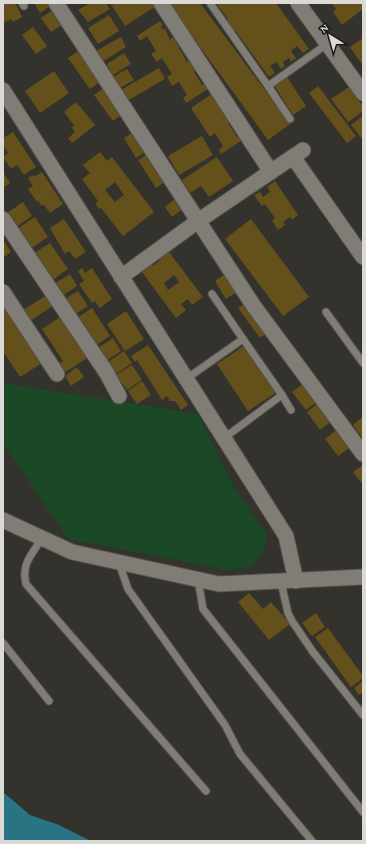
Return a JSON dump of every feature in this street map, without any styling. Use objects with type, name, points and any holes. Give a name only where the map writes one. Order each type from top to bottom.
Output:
[{"type":"street","points":[[56,3],[253,305],[363,454]]},
{"type":"street","points":[[161,3],[271,172]]},
{"type":"street","points":[[298,3],[363,94]]},
{"type":"street","points":[[3,90],[286,536],[288,582]]},
{"type":"street","points":[[121,277],[198,221],[298,153],[363,257]]},
{"type":"street","points":[[3,219],[106,372],[119,396]]},
{"type":"street","points":[[3,292],[57,374]]},
{"type":"street","points":[[3,520],[72,552],[219,584],[288,582],[363,577]]},
{"type":"lane","points":[[210,3],[290,118]]},
{"type":"lane","points":[[268,86],[327,44]]},
{"type":"lane","points":[[212,294],[291,410]]},
{"type":"lane","points":[[326,312],[363,363]]},
{"type":"lane","points":[[186,378],[243,339]]},
{"type":"lane","points":[[224,438],[282,395]]},
{"type":"lane","points":[[42,538],[25,564],[24,574],[26,584],[206,791]]},
{"type":"lane","points":[[119,562],[128,589],[225,725],[240,754],[312,841]]},
{"type":"lane","points":[[198,579],[203,610],[363,812]]},
{"type":"lane","points":[[288,582],[288,612],[292,621],[313,652],[363,715]]},
{"type":"lane","points":[[3,643],[49,701]]},
{"type":"green space","points":[[3,383],[198,414],[234,487],[266,533],[264,552],[251,567],[228,570],[68,539],[3,443]]},
{"type":"water","points":[[3,792],[30,815],[59,825],[91,841],[3,841]]},
{"type":"building","points":[[3,3],[15,3],[22,17],[13,22],[11,19],[3,23]]},
{"type":"building","points":[[34,3],[50,3],[52,5],[40,13]]},
{"type":"building","points":[[90,3],[106,3],[110,9],[88,22],[78,10]]},
{"type":"building","points":[[110,3],[158,3],[159,4],[125,26]]},
{"type":"building","points":[[168,3],[200,3],[290,124],[268,140]]},
{"type":"building","points":[[216,3],[276,3],[309,49],[303,53],[297,46],[291,51],[296,58],[291,62],[289,58],[283,62],[285,66],[281,69],[276,62],[270,66],[275,73],[269,77],[235,30],[234,31],[226,21],[228,19]]},
{"type":"building","points":[[331,3],[363,3],[363,9],[342,25],[333,12],[336,9]]},
{"type":"building","points":[[53,10],[62,25],[51,32],[41,18]]},
{"type":"building","points":[[109,15],[119,31],[98,44],[88,28]]},
{"type":"building","points":[[160,21],[163,25],[161,26],[163,30],[165,28],[170,40],[173,37],[187,62],[189,61],[196,71],[194,72],[202,85],[204,84],[208,89],[186,103],[183,98],[187,95],[179,82],[172,86],[167,77],[172,74],[162,58],[157,62],[151,54],[156,51],[147,36],[140,41],[137,36]]},
{"type":"building","points":[[33,27],[47,46],[36,54],[22,35]]},
{"type":"building","points":[[121,37],[126,47],[102,62],[96,51]]},
{"type":"building","points":[[363,38],[363,61],[361,63],[350,47]]},
{"type":"building","points":[[82,48],[104,79],[90,89],[68,58]]},
{"type":"building","points":[[124,53],[131,64],[113,75],[107,64]]},
{"type":"building","points":[[159,68],[165,79],[127,101],[121,90]]},
{"type":"building","points":[[127,69],[134,80],[120,88],[113,77]]},
{"type":"building","points":[[54,71],[69,93],[40,113],[25,91]]},
{"type":"building","points":[[287,77],[306,106],[293,115],[274,85]]},
{"type":"building","points":[[107,86],[126,112],[113,121],[94,95]]},
{"type":"building","points":[[318,86],[356,136],[347,143],[309,93]]},
{"type":"building","points":[[349,87],[363,106],[363,111],[348,122],[331,99]]},
{"type":"building","points":[[213,93],[231,121],[228,123],[237,137],[241,135],[244,139],[221,154],[219,150],[223,146],[215,133],[210,137],[191,108]]},
{"type":"building","points":[[76,102],[95,125],[72,143],[68,138],[75,132],[72,128],[74,125],[64,112]]},
{"type":"building","points":[[363,116],[363,140],[351,125]]},
{"type":"building","points":[[136,130],[148,150],[136,158],[124,138]]},
{"type":"building","points":[[13,132],[36,167],[24,175],[17,165],[11,169],[3,157],[8,153],[3,145],[3,138]]},
{"type":"building","points":[[202,136],[213,155],[179,175],[168,156]]},
{"type":"building","points":[[100,152],[107,161],[112,157],[154,212],[123,236],[101,208],[99,209],[95,203],[98,201],[82,179],[90,173],[83,165]],"holes":[[[115,182],[124,195],[115,202],[105,190]]]},
{"type":"building","points":[[151,152],[169,179],[156,188],[138,160]]},
{"type":"building","points":[[217,157],[233,181],[209,197],[201,186],[190,193],[182,180]]},
{"type":"building","points":[[3,172],[10,183],[3,188]]},
{"type":"building","points":[[42,172],[63,204],[50,213],[44,205],[42,206],[38,201],[37,202],[28,189],[33,186],[28,178],[33,175],[34,177]]},
{"type":"building","points":[[275,181],[298,215],[292,220],[290,217],[283,222],[285,225],[278,230],[272,221],[275,218],[265,204],[262,206],[254,195],[260,192],[263,197],[270,192],[267,187]]},
{"type":"building","points":[[176,198],[184,208],[172,217],[165,207]]},
{"type":"building","points":[[23,202],[32,216],[16,227],[7,213]]},
{"type":"building","points":[[35,217],[48,237],[30,249],[17,229]]},
{"type":"building","points":[[64,219],[86,252],[75,259],[69,251],[65,254],[50,228]]},
{"type":"building","points":[[251,219],[309,297],[283,316],[225,239]]},
{"type":"building","points":[[3,240],[11,252],[3,258]]},
{"type":"building","points":[[50,243],[68,269],[51,281],[33,254]]},
{"type":"building","points":[[166,248],[203,297],[192,305],[188,299],[181,304],[186,310],[176,318],[139,268],[149,261],[153,266],[160,260],[157,255]],"holes":[[[174,275],[179,282],[168,290],[164,283]]]},
{"type":"building","points":[[82,268],[85,273],[92,268],[112,299],[100,308],[95,301],[92,303],[79,284],[84,281],[78,271]]},
{"type":"building","points":[[228,272],[240,290],[226,299],[215,281]]},
{"type":"building","points":[[70,274],[77,286],[62,296],[54,284]]},
{"type":"building","points":[[78,291],[88,306],[74,315],[63,300]]},
{"type":"building","points":[[47,295],[54,305],[30,321],[23,310]]},
{"type":"building","points":[[248,301],[270,331],[260,338],[238,308]]},
{"type":"building","points":[[3,303],[42,363],[20,377],[3,351]]},
{"type":"building","points":[[92,308],[110,336],[95,346],[77,318]]},
{"type":"building","points":[[126,311],[144,339],[125,351],[107,324]]},
{"type":"building","points":[[60,317],[87,358],[64,373],[59,364],[63,361],[42,329]]},
{"type":"building","points":[[113,338],[121,351],[106,361],[98,348]]},
{"type":"building","points":[[148,345],[188,405],[181,410],[175,401],[170,401],[167,396],[162,400],[137,360],[135,362],[131,356]]},
{"type":"building","points":[[245,345],[277,392],[248,411],[217,364]]},
{"type":"building","points":[[124,351],[132,363],[116,374],[108,362]]},
{"type":"building","points":[[132,365],[142,380],[127,390],[116,375]]},
{"type":"building","points":[[77,367],[84,377],[71,386],[65,376]]},
{"type":"building","points":[[142,381],[151,395],[137,404],[128,391]]},
{"type":"building","points":[[305,382],[319,400],[306,410],[292,392]]},
{"type":"building","points":[[320,402],[334,419],[320,430],[307,412]]},
{"type":"building","points":[[363,417],[363,439],[353,425]]},
{"type":"building","points":[[339,428],[353,445],[338,456],[325,439]]},
{"type":"building","points":[[363,465],[363,485],[353,472]]},
{"type":"building","points":[[249,593],[263,609],[271,602],[290,624],[269,640],[238,602]]},
{"type":"building","points":[[316,613],[325,627],[312,636],[302,623]]},
{"type":"building","points":[[328,628],[363,676],[363,678],[351,687],[315,637]]},
{"type":"building","points":[[363,681],[363,692],[359,695],[354,688]]}]
